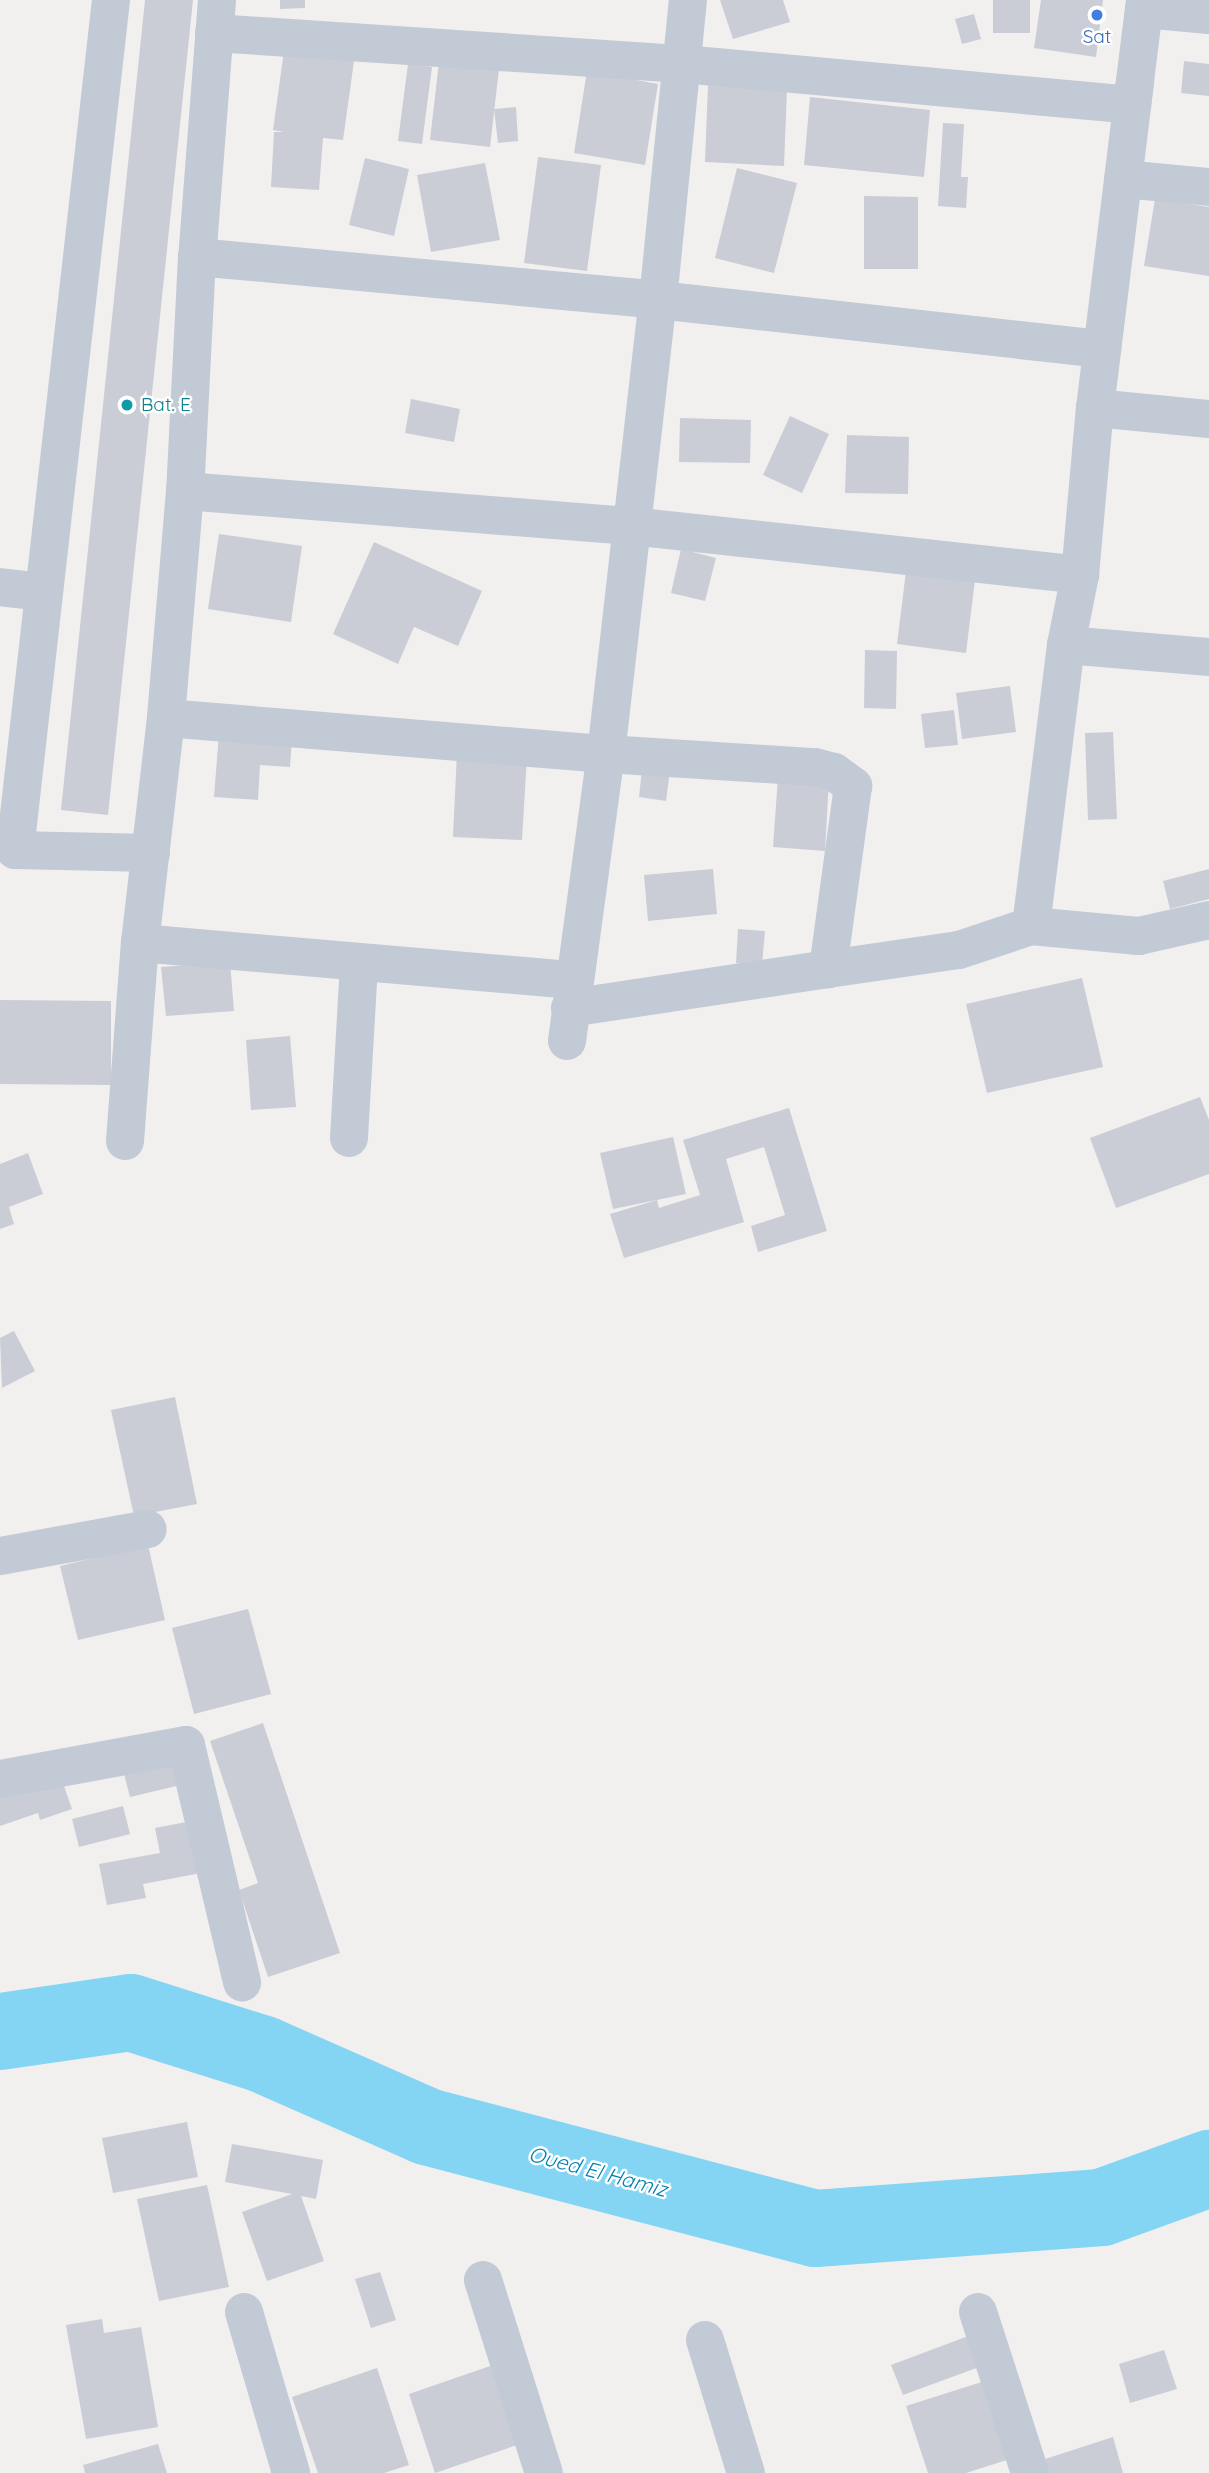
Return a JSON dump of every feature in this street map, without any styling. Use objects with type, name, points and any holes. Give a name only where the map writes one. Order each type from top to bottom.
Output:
[{"type":"street","points":[[111,0],[42,592],[8,849],[151,853]]},
{"type":"street","points":[[570,1010],[606,754],[658,300],[688,0]]},
{"type":"street","points":[[1031,926],[1066,645],[1080,575],[1095,408],[1144,9],[1209,15]]},
{"type":"street","points":[[125,1142],[140,943],[166,718],[185,491],[197,257],[215,17],[1132,105]]},
{"type":"street","points":[[1123,179],[1209,187]]},
{"type":"street","points":[[197,257],[658,300],[1102,349]]},
{"type":"street","points":[[1095,408],[1209,419]]},
{"type":"street","points":[[185,491],[631,526],[1080,575]]},
{"type":"street","points":[[0,587],[42,592]]},
{"type":"street","points":[[1066,645],[1209,657]]},
{"type":"street","points":[[166,718],[606,754],[816,767],[834,772],[853,786],[828,969]]},
{"type":"street","points":[[140,943],[359,962],[570,1010],[959,950],[1031,926],[1139,936],[1209,920]]},
{"type":"street","points":[[349,1138],[359,962]]},
{"type":"street","points":[[0,1556],[148,1529]]},
{"type":"street","points":[[0,1779],[186,1745],[242,1982]]},
{"type":"street","points":[[483,2280],[544,2473]]},
{"type":"street","points":[[244,2312],[291,2473]]},
{"type":"street","points":[[978,2312],[1030,2473]]},
{"type":"street","points":[[705,2340],[746,2473]]},
{"type":"building","name":"Bat. E","points":[[145,0],[193,0],[108,815],[61,810]]},
{"type":"building","points":[[280,0],[305,0],[305,8],[280,9]]},
{"type":"building","points":[[720,0],[783,0],[790,22],[733,39]]},
{"type":"building","points":[[993,0],[1030,0],[1030,33],[993,33]]},
{"type":"building","points":[[1041,0],[1103,0],[1096,57],[1034,48]]},
{"type":"building","points":[[974,14],[981,39],[962,44],[955,19]]},
{"type":"building","points":[[284,51],[354,61],[343,140],[323,138],[319,190],[271,187],[274,132],[284,132],[273,130]]},
{"type":"building","points":[[1184,61],[1209,64],[1209,96],[1181,93]]},
{"type":"building","points":[[439,62],[499,69],[490,147],[430,140]]},
{"type":"building","points":[[408,64],[432,67],[422,144],[398,141]]},
{"type":"building","points":[[587,71],[658,84],[645,165],[574,153]]},
{"type":"building","points":[[708,85],[787,89],[784,166],[705,162]]},
{"type":"building","points":[[810,97],[930,110],[924,177],[804,165]]},
{"type":"building","points":[[516,107],[518,141],[498,143],[494,109]]},
{"type":"building","points":[[943,123],[964,124],[961,177],[968,177],[966,208],[938,206]]},
{"type":"building","points":[[538,157],[601,165],[587,271],[524,263]]},
{"type":"building","points":[[365,158],[409,169],[394,236],[349,225]]},
{"type":"building","points":[[485,163],[500,240],[431,252],[417,175]]},
{"type":"building","points":[[737,168],[797,183],[774,273],[715,258]]},
{"type":"building","points":[[864,196],[918,197],[918,269],[864,269]]},
{"type":"building","points":[[1155,199],[1209,207],[1209,276],[1144,266]]},
{"type":"building","points":[[411,399],[460,409],[454,442],[405,433]]},
{"type":"building","points":[[790,416],[829,434],[802,493],[763,475]]},
{"type":"building","points":[[680,418],[751,420],[750,463],[679,462]]},
{"type":"building","points":[[847,435],[909,437],[908,494],[845,493]]},
{"type":"building","points":[[219,534],[302,546],[291,622],[208,609]]},
{"type":"building","points":[[374,542],[482,591],[458,646],[414,627],[398,664],[333,634]]},
{"type":"building","points":[[681,549],[716,558],[705,601],[671,593]]},
{"type":"building","points":[[906,571],[975,580],[966,653],[897,644]]},
{"type":"building","points":[[865,650],[897,651],[896,709],[864,708]]},
{"type":"building","points":[[1010,686],[1016,732],[962,739],[956,693]]},
{"type":"building","points":[[954,710],[958,745],[925,748],[921,714]]},
{"type":"building","points":[[1113,732],[1117,819],[1088,820],[1085,733]]},
{"type":"building","points":[[219,733],[292,739],[290,767],[260,765],[258,800],[214,797]]},
{"type":"building","points":[[457,752],[527,756],[522,840],[453,837]]},
{"type":"building","points":[[643,760],[671,763],[666,801],[639,797]]},
{"type":"building","points":[[778,777],[829,780],[825,851],[773,847]]},
{"type":"building","points":[[713,869],[717,914],[648,921],[644,875]]},
{"type":"building","points":[[1209,869],[1209,899],[1170,909],[1163,881]]},
{"type":"building","points":[[738,929],[765,931],[762,965],[736,963]]},
{"type":"building","points":[[230,962],[234,1011],[166,1016],[161,967]]},
{"type":"building","points":[[1082,978],[1103,1067],[987,1093],[966,1004]]},
{"type":"building","points":[[0,1000],[111,1001],[111,1085],[0,1084]]},
{"type":"building","points":[[290,1036],[296,1107],[251,1110],[246,1040]]},
{"type":"building","points":[[1200,1097],[1209,1120],[1209,1174],[1116,1208],[1090,1138]]},
{"type":"building","points":[[789,1108],[827,1231],[758,1252],[751,1226],[785,1215],[764,1147],[726,1159],[744,1222],[624,1258],[610,1214],[657,1200],[659,1208],[700,1195],[683,1140]]},
{"type":"building","points":[[673,1137],[686,1194],[613,1209],[600,1153]]},
{"type":"building","points":[[28,1153],[43,1194],[9,1207],[14,1224],[0,1229],[0,1164]]},
{"type":"building","points":[[14,1331],[35,1371],[2,1388],[0,1338]]},
{"type":"building","points":[[175,1397],[197,1504],[134,1516],[111,1410]]},
{"type":"building","points":[[148,1545],[165,1620],[78,1640],[60,1566]]},
{"type":"building","points":[[248,1609],[271,1694],[194,1714],[172,1628]]},
{"type":"building","points":[[263,1723],[340,1953],[268,1977],[239,1890],[258,1883],[210,1741]]},
{"type":"building","points":[[179,1740],[189,1783],[130,1797],[119,1755]]},
{"type":"building","points":[[0,1773],[64,1786],[72,1809],[40,1820],[38,1813],[0,1826]]},
{"type":"building","points":[[123,1806],[130,1834],[79,1847],[72,1819]]},
{"type":"building","points":[[192,1821],[201,1873],[143,1884],[146,1898],[107,1905],[99,1864],[160,1853],[155,1828]]},
{"type":"building","points":[[187,2122],[198,2177],[113,2193],[102,2138]]},
{"type":"building","points":[[232,2144],[323,2160],[316,2199],[301,2196],[324,2261],[267,2281],[242,2212],[292,2194],[225,2182]]},
{"type":"building","points":[[207,2185],[229,2287],[159,2301],[137,2199]]},
{"type":"building","points":[[380,2272],[396,2320],[371,2328],[355,2279]]},
{"type":"building","points":[[102,2319],[104,2333],[141,2327],[158,2427],[86,2439],[66,2325]]},
{"type":"building","points":[[971,2335],[982,2366],[903,2395],[891,2365]]},
{"type":"building","points":[[1164,2350],[1177,2389],[1130,2403],[1119,2364]]},
{"type":"building","points":[[493,2365],[520,2444],[435,2473],[409,2394]]},
{"type":"building","points":[[377,2368],[409,2465],[384,2473],[318,2473],[292,2397]]},
{"type":"building","points":[[988,2380],[1013,2458],[966,2473],[928,2473],[906,2406]]},
{"type":"building","points":[[1113,2437],[1123,2473],[1047,2473],[1042,2460]]},
{"type":"building","points":[[158,2444],[167,2473],[85,2473],[83,2465]]},
{"type":"waterway","name":"Oued El Hamiz","points":[[0,2031],[130,2012],[263,2054],[426,2126],[815,2228],[1101,2207],[1209,2168]]},
{"type":"place","name":"Sat","points":[[1097,15]]},
{"type":"place","name":"Bat. E","points":[[127,405]]}]
